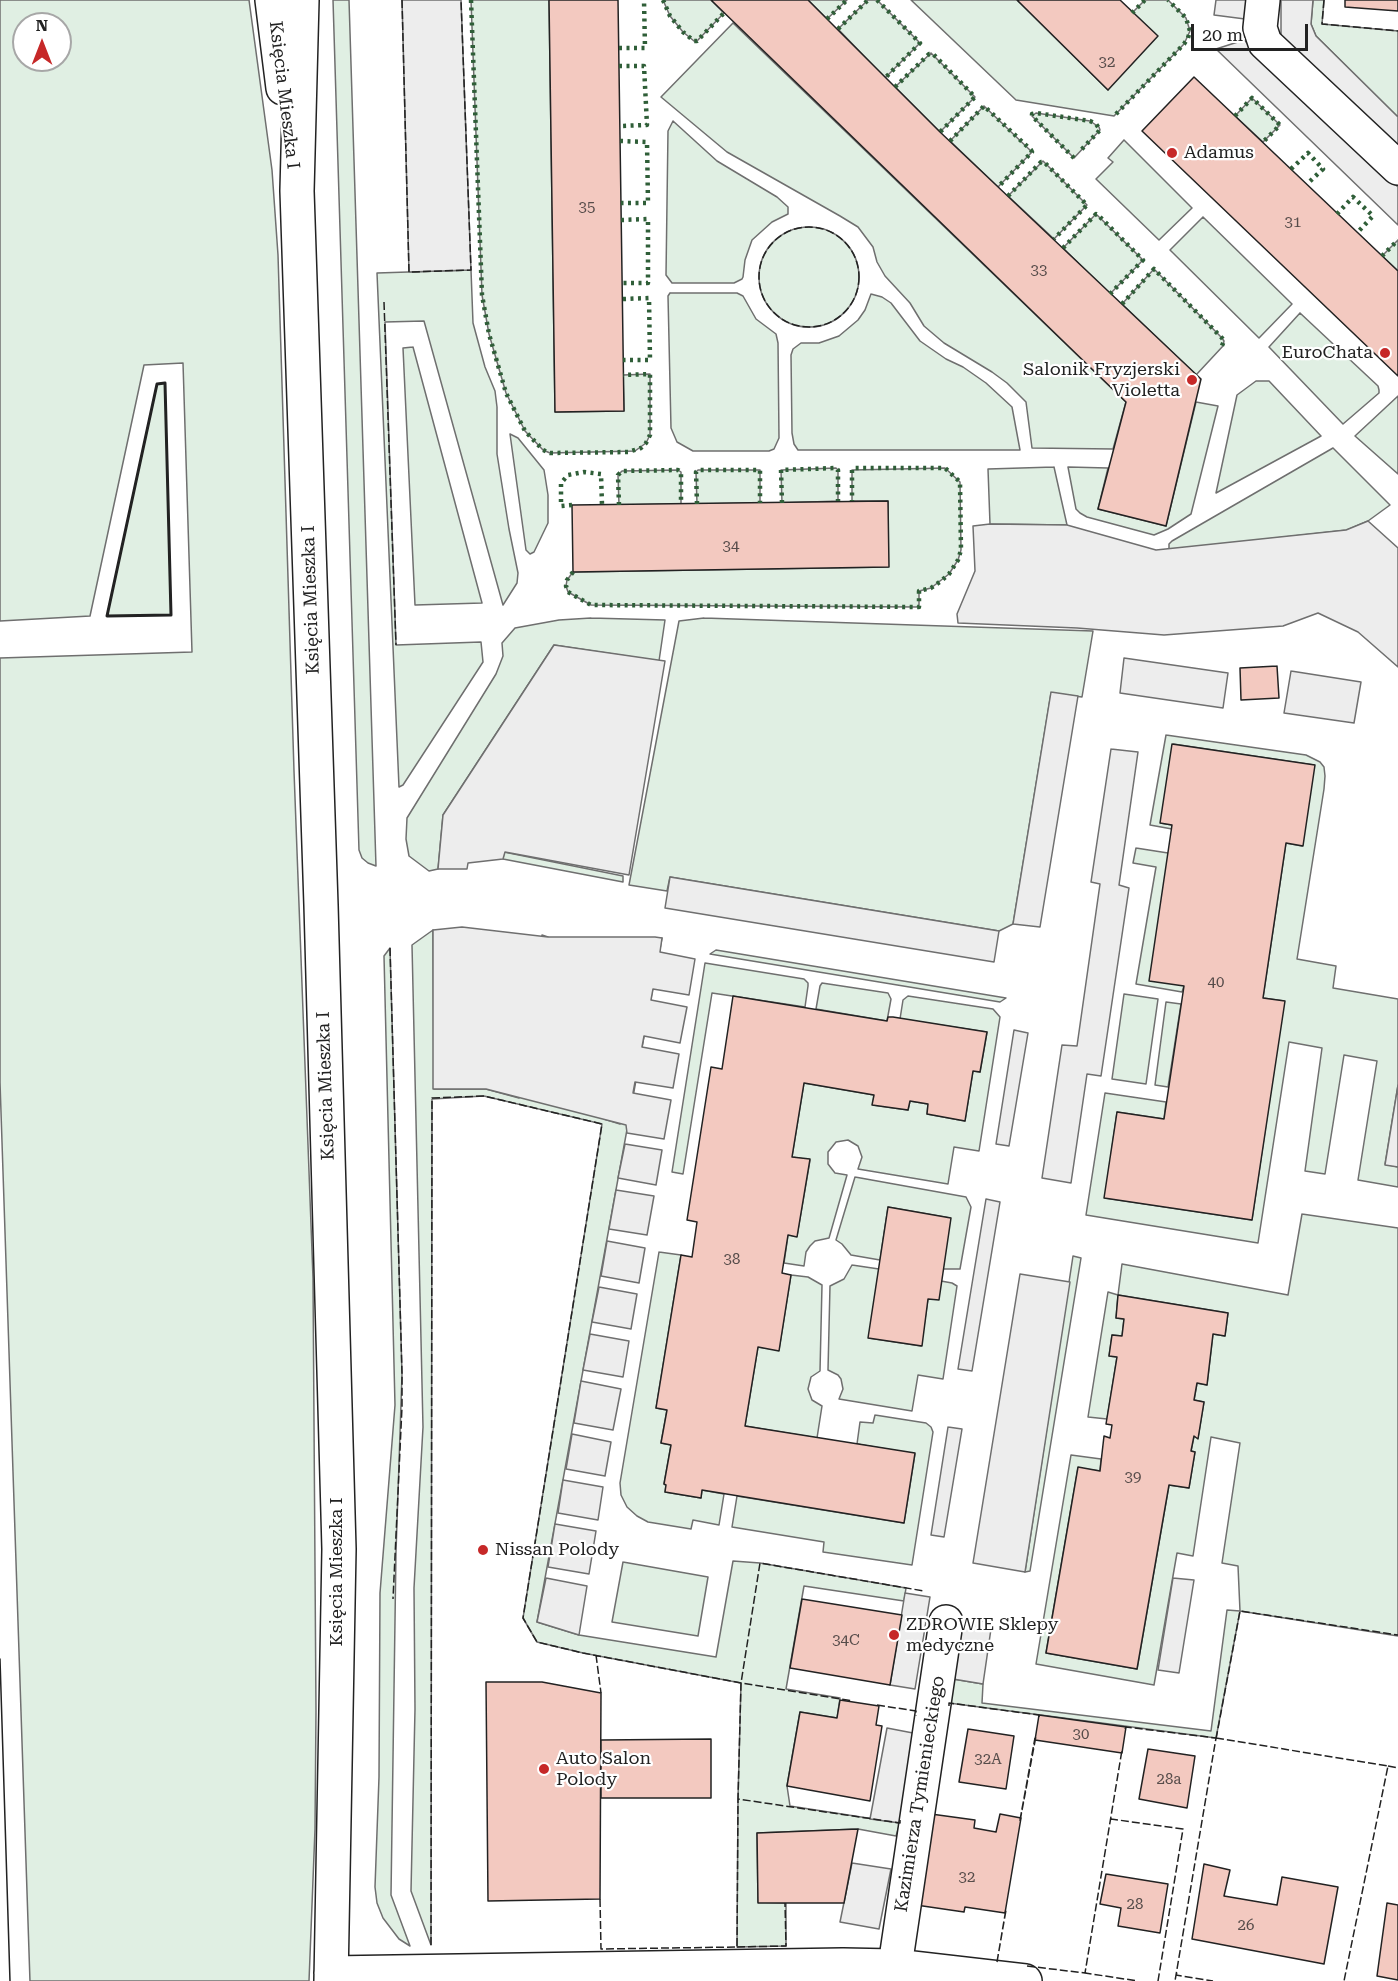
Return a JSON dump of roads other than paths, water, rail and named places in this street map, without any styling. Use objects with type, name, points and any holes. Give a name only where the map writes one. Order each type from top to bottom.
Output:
[{"type":"street","name":"Księcia Mieszka I","points":[[272,0],[297,191]]},
{"type":"street","name":"Księcia Mieszka I","points":[[302,0],[297,191],[321,905],[339,1549],[331,1977]]},
{"type":"street","points":[[1263,0],[1260,28],[1265,43],[1398,168]]},
{"type":"street","name":"Kazimierza Tymienieckiego","points":[[895,1966],[946,1622]]},
{"type":"street","points":[[331,1977],[843,1965],[895,1966],[1025,1981]]},
{"type":"tram line","points":[[0,1659],[10,1981]]},
{"type":"place","name":"Adamus","points":[[1172,153]]},
{"type":"place","name":"EuroChata","points":[[1385,353]]},
{"type":"place","name":"Salonik Fryzjerski Violetta","points":[[1192,380]]},
{"type":"place","name":"Nissan Polody","points":[[483,1550]]},
{"type":"place","name":"ZDROWIE Sklepy medyczne","points":[[894,1635]]},
{"type":"place","name":"Auto Salon Polody","points":[[544,1769]]}]
